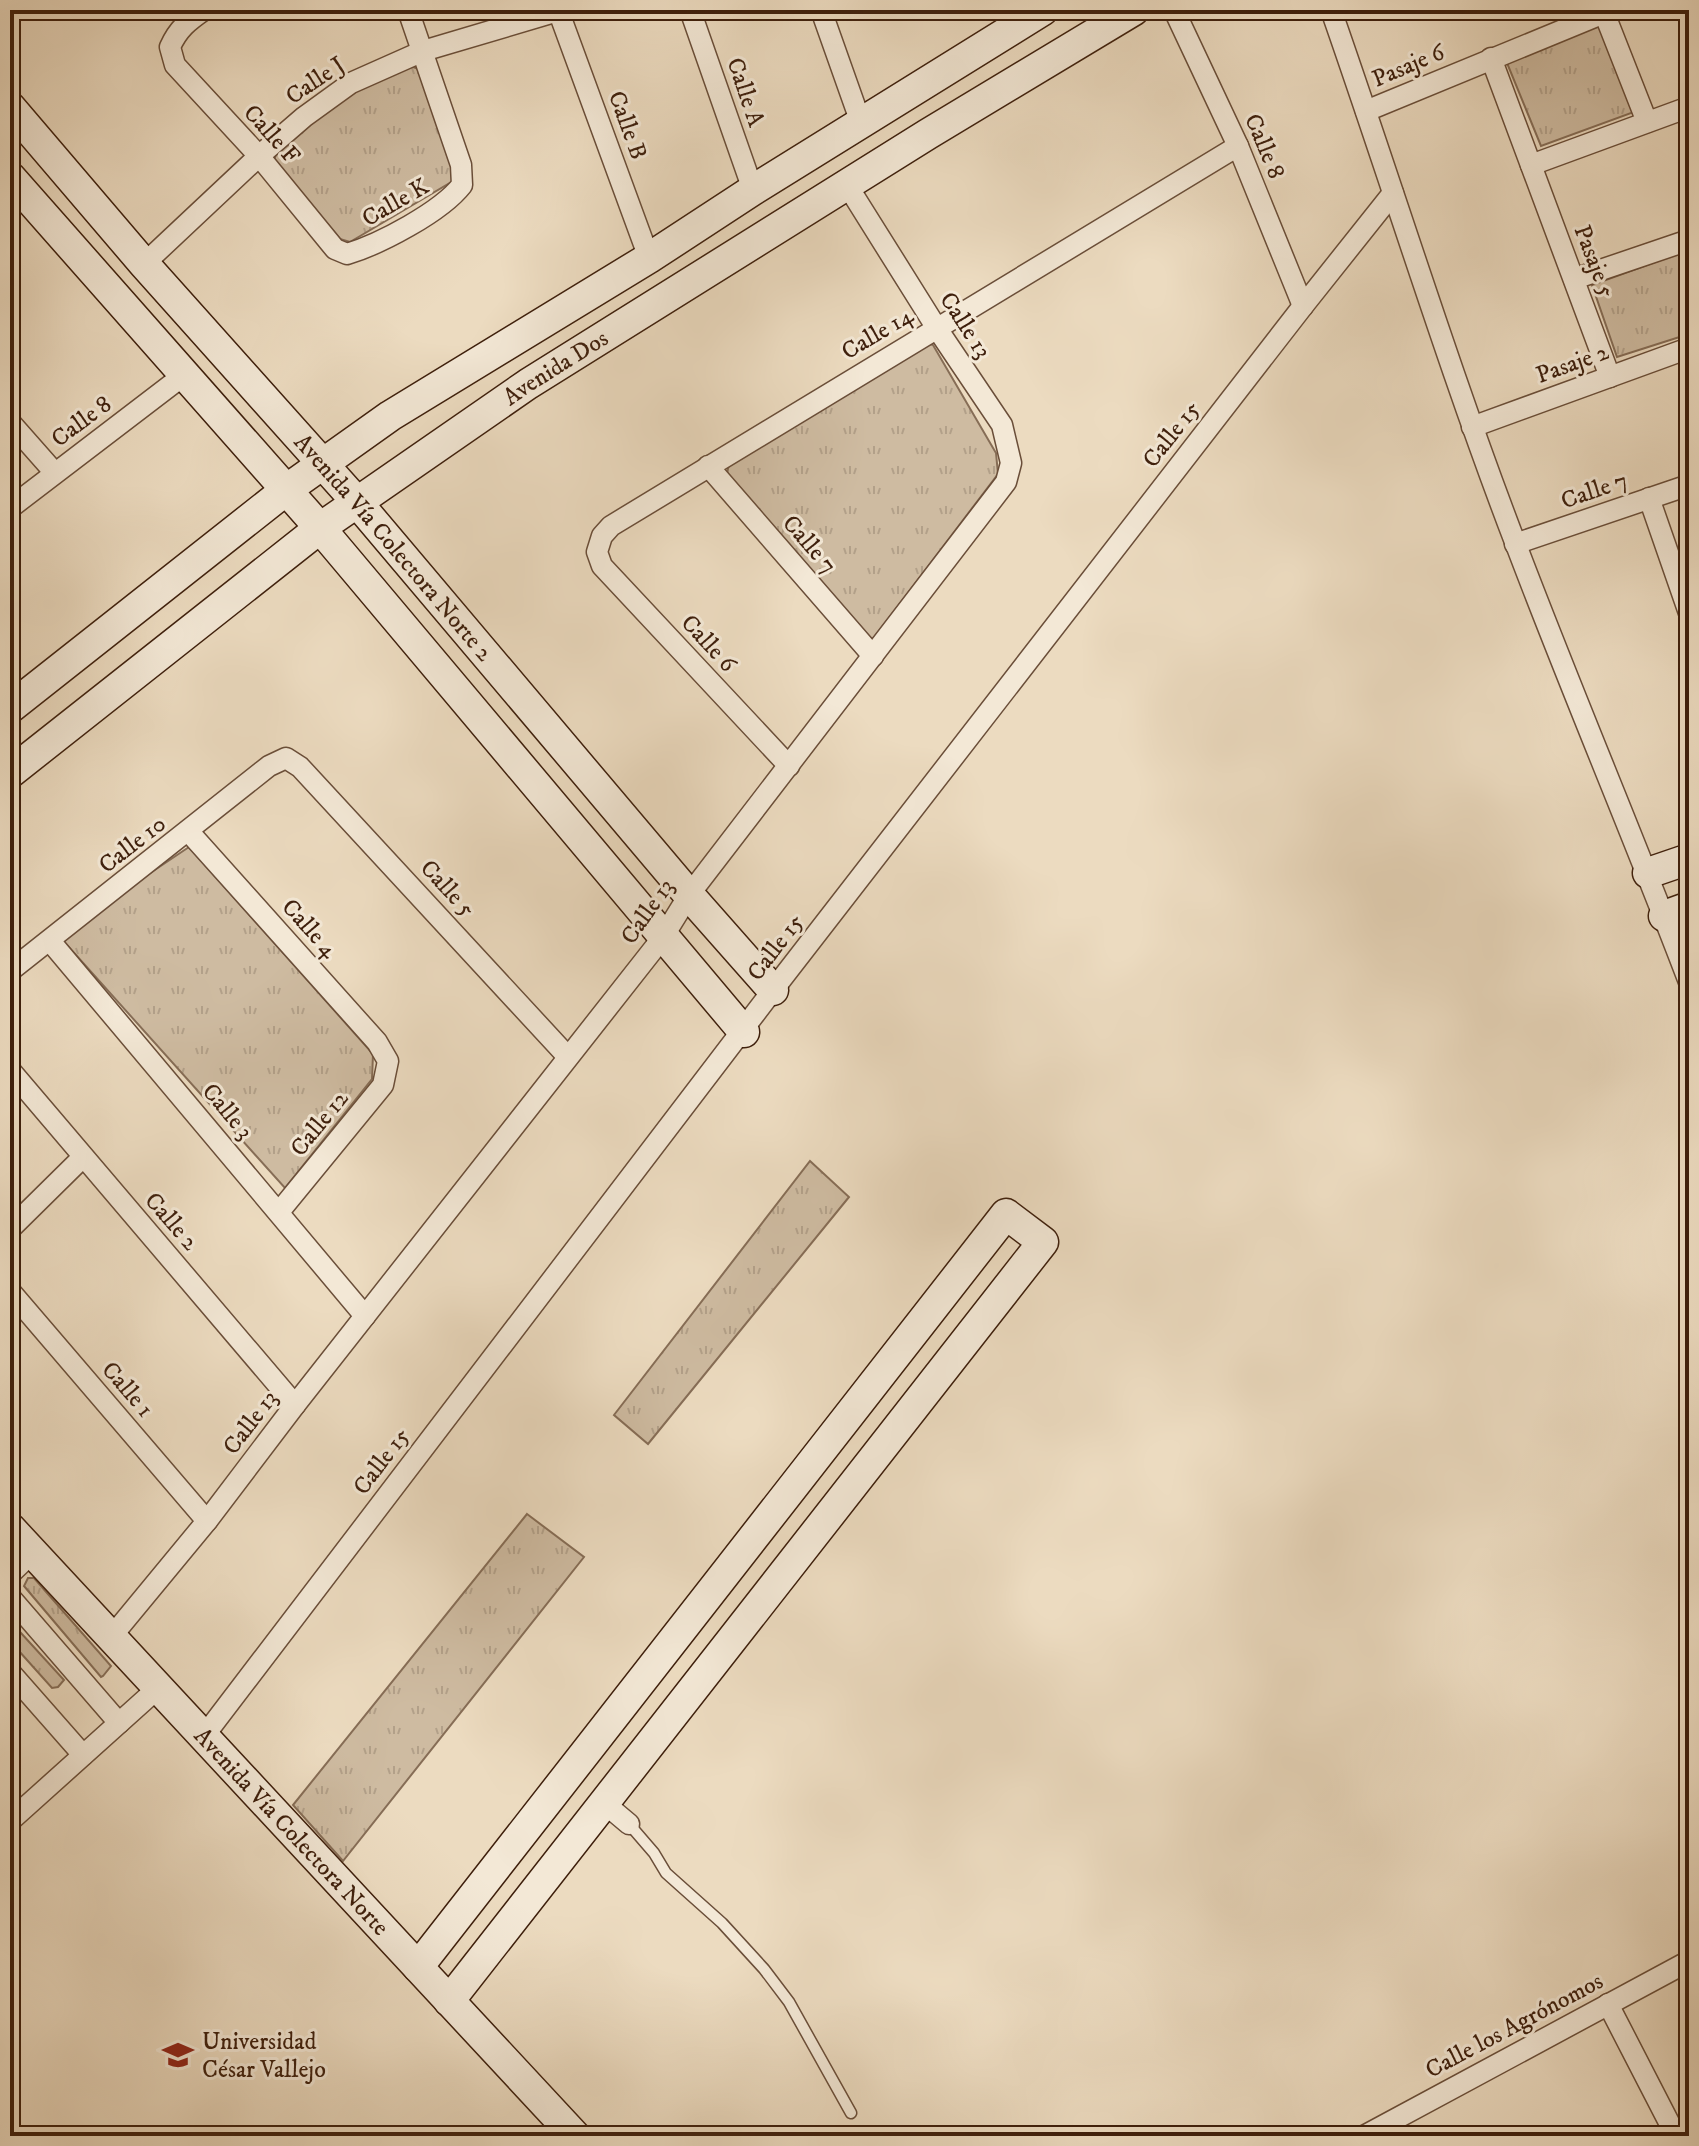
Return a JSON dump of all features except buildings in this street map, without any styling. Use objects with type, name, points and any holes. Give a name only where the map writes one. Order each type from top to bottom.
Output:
[{"type":"street","name":"Calle F","points":[[204,10],[186,22],[173,41],[171,56],[175,65],[259,156],[335,249],[347,254]]},
{"type":"street","points":[[408,10],[423,51]]},
{"type":"street","name":"Calle J","points":[[144,264],[259,156],[304,117],[351,83],[423,51],[558,10]]},
{"type":"street","name":"Calle B","points":[[558,10],[649,258]]},
{"type":"street","name":"Calle A","points":[[690,10],[753,190]]},
{"type":"street","points":[[821,10],[861,123]]},
{"type":"street","name":"Avenida Dos","points":[[10,708],[286,490],[390,416],[649,258],[1043,10]]},
{"type":"street","name":"Avenida Dos","points":[[10,773],[320,528],[528,384],[1134,10]]},
{"type":"street","name":"Calle 8","points":[[1174,10],[1238,146],[1303,306]]},
{"type":"street","points":[[1331,10],[1472,427],[1515,544],[1648,873],[1676,911],[1689,982]]},
{"type":"street","points":[[1603,12],[1647,122]]},
{"type":"street","name":"Pasaje 6","points":[[1366,111],[1603,12]]},
{"type":"street","name":"Calle K","points":[[347,254],[370,247],[450,200],[462,185],[461,165],[423,51]]},
{"type":"street","name":"Pasaje 5","points":[[1491,58],[1610,377]]},
{"type":"street","name":"Avenida Vía Colectora Norte 2","points":[[10,107],[144,264],[356,501],[773,990]]},
{"type":"street","points":[[1531,165],[1689,107]]},
{"type":"street","name":"Calle 14","points":[[597,552],[602,536],[611,526],[1238,146]]},
{"type":"street","name":"Avenida Vía Colectora Norte 2","points":[[10,177],[320,528],[744,1032]]},
{"type":"street","name":"Calle 13","points":[[112,1636],[207,1521],[663,937],[689,895],[1006,482],[1011,463],[1002,425],[847,185]]},
{"type":"street","name":"Calle 15","points":[[204,1736],[744,1032],[773,990],[1393,193]]},
{"type":"street","points":[[1574,279],[1688,243]]},
{"type":"street","name":"Pasaje 2","points":[[1472,427],[1689,348]]},
{"type":"street","name":"Calle 8","points":[[10,508],[184,375]]},
{"type":"street","points":[[10,422],[55,473]]},
{"type":"street","name":"Calle 7","points":[[708,466],[873,656]]},
{"type":"street","name":"Calle 7","points":[[1515,544],[1689,485]]},
{"type":"street","points":[[1649,498],[1689,611]]},
{"type":"street","name":"Calle 6","points":[[597,552],[602,566],[789,766]]},
{"type":"street","name":"Calle 10","points":[[10,971],[269,766],[286,758]]},
{"type":"street","name":"Calle 5","points":[[286,758],[300,767],[568,1057]]},
{"type":"street","name":"Calle 4","points":[[189,832],[377,1042],[388,1061]]},
{"type":"street","points":[[1648,873],[1689,859]]},
{"type":"street","name":"Calle 3","points":[[50,941],[365,1316]]},
{"type":"street","name":"Calle 12","points":[[279,1212],[383,1085],[388,1061]]},
{"type":"street","name":"Calle 2","points":[[10,1070],[295,1405]]},
{"type":"street","points":[[10,1229],[83,1157]]},
{"type":"street","points":[[418,1967],[1006,1214],[1043,1242],[449,2001]]},
{"type":"street","points":[[977,1249],[1015,1278]]},
{"type":"street","name":"Calle 1","points":[[10,1291],[207,1521]]},
{"type":"street","name":"Avenida Vía Colectora Norte","points":[[10,1528],[575,2136]]},
{"type":"street","points":[[10,1574],[33,1552]]},
{"type":"street","points":[[10,1597],[119,1723]]},
{"type":"street","points":[[10,1672],[83,1755]]},
{"type":"street","points":[[10,1821],[158,1688]]},
{"type":"street","points":[[604,1803],[629,1824]]},
{"type":"street","name":"Calle los Agrónomos","points":[[1364,2136],[1689,1961]]},
{"type":"street","points":[[1608,2004],[1676,2136]]},
{"type":"lane","points":[[629,1824],[654,1853],[666,1873],[722,1923],[764,1969],[789,2002],[851,2113]]},
{"type":"green space","points":[[1599,23],[1634,112],[1541,146],[1507,63]]},
{"type":"green space","points":[[408,65],[421,70],[457,172],[453,181],[350,242],[340,239],[274,160],[277,152],[333,104],[356,89]]},
{"type":"green space","points":[[1683,252],[1689,270],[1689,334],[1617,357],[1592,285]]},
{"type":"green space","points":[[922,341],[933,345],[996,453],[998,474],[873,639],[863,636],[727,474],[730,458]]},
{"type":"green space","points":[[189,847],[373,1054],[372,1079],[285,1188],[58,935]]},
{"type":"green space","points":[[810,1161],[849,1197],[648,1444],[614,1415]]},
{"type":"green space","points":[[527,1514],[584,1557],[343,1861],[293,1805]]},
{"type":"green space","points":[[28,1578],[34,1578],[111,1666],[103,1676],[24,1586]]},
{"type":"green space","points":[[10,1621],[64,1680],[58,1687],[52,1688],[10,1641]]},
{"type":"place","name":"Universidad César Vallejo","points":[[178,2055]]}]
